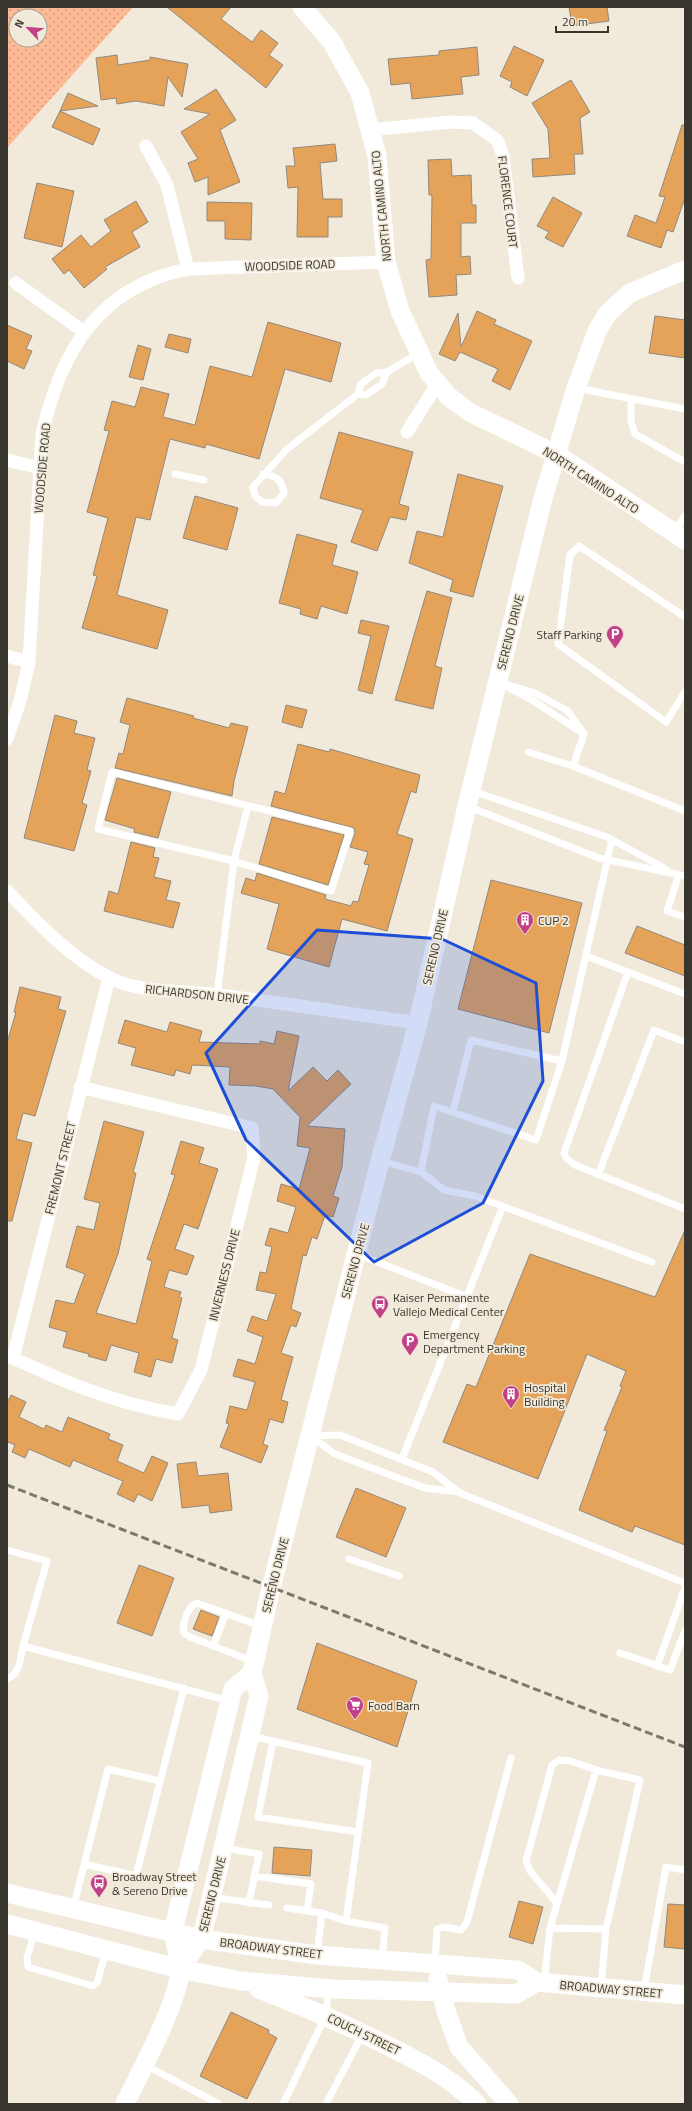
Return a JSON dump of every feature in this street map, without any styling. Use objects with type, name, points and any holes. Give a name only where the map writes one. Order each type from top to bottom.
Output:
[{"type":"street","name":"NORTH CAMINO ALTO","points":[[302,7],[332,42],[360,92],[377,156],[386,262],[400,312],[429,373],[449,396],[471,413],[556,454],[679,536]]},
{"type":"street","name":"FLORENCE COURT","points":[[370,130],[450,122],[473,123],[498,141],[503,156],[518,278]]},
{"type":"street","points":[[146,146],[167,185],[188,269]]},
{"type":"street","name":"WOODSIDE ROAD","points":[[7,740],[20,701],[29,662],[42,435],[50,401],[64,365],[84,332],[115,300],[138,284],[164,273],[188,269],[386,262]]},
{"type":"street","name":"SERENO DRIVE","points":[[125,2104],[165,2017],[180,1969],[201,1939],[259,1696],[254,1668],[263,1626],[380,1161],[418,1024],[469,798],[542,502],[576,388],[597,331],[608,313],[630,293],[685,270]]},
{"type":"street","points":[[16,283],[84,332]]},
{"type":"street","points":[[406,432],[438,383]]},
{"type":"street","points":[[7,460],[40,468]]},
{"type":"street","points":[[7,656],[29,662]]},
{"type":"street","name":"RICHARDSON DRIVE","points":[[7,891],[38,923],[75,956],[109,978],[139,987],[217,995],[418,1024]]},
{"type":"street","name":"FREMONT STREET","points":[[10,1357],[109,978]]},
{"type":"street","name":"INVERNESS DRIVE","points":[[10,1357],[76,1386],[123,1402],[178,1414],[201,1370],[254,1157],[252,1128],[80,1087]]},
{"type":"street","name":"SERENO DRIVE","points":[[180,1969],[173,1931],[233,1689],[254,1668]]},
{"type":"street","name":"BROADWAY STREET","points":[[7,1893],[173,1931],[201,1939],[317,1954],[518,1970],[541,1983],[685,1995]]},
{"type":"street","points":[[7,1924],[180,1969],[241,1981],[328,1988],[516,1994],[541,1983]]},
{"type":"street","points":[[435,1964],[441,1991],[459,2047],[509,2104]]},
{"type":"street","name":"COUCH STREET","points":[[241,1981],[326,2015],[431,2067],[468,2098]]},
{"type":"lane","points":[[263,474],[275,476],[282,481],[284,493],[276,503],[262,502],[255,496],[253,487],[263,474],[287,449],[358,394],[361,384],[366,380],[376,373],[387,372],[419,353]]},
{"type":"lane","points":[[358,394],[366,396],[382,384],[387,372]]},
{"type":"lane","points":[[576,388],[685,409]]},
{"type":"lane","points":[[631,399],[631,420],[634,434],[685,462]]},
{"type":"lane","points":[[175,474],[204,480]]},
{"type":"lane","points":[[679,536],[685,516]]},
{"type":"lane","points":[[685,617],[579,546],[570,555],[558,644],[666,722],[685,692]]},
{"type":"lane","points":[[498,682],[535,692],[568,711],[584,734]]},
{"type":"lane","points":[[498,682],[532,700],[584,734]]},
{"type":"lane","points":[[573,766],[584,734]]},
{"type":"lane","points":[[528,752],[573,766],[685,811]]},
{"type":"lane","points":[[112,772],[350,831],[331,891],[234,861],[98,829],[112,772]]},
{"type":"lane","points":[[469,798],[612,839],[679,874]]},
{"type":"lane","points":[[469,798],[599,858],[679,874]]},
{"type":"lane","points":[[217,995],[234,861],[248,806]]},
{"type":"lane","points":[[421,1172],[434,1106],[536,1140],[562,1061],[612,839]]},
{"type":"lane","points":[[679,874],[667,911],[685,918]]},
{"type":"lane","points":[[586,956],[685,994]]},
{"type":"lane","points":[[628,972],[564,1153],[567,1159],[575,1166],[685,1208]]},
{"type":"lane","points":[[598,1175],[654,1030],[685,1042]]},
{"type":"lane","points":[[453,1112],[471,1040],[562,1061]]},
{"type":"lane","points":[[380,1161],[421,1172],[444,1190],[476,1196],[652,1262]]},
{"type":"lane","points":[[402,1459],[503,1206]]},
{"type":"lane","points":[[357,1254],[467,1297]]},
{"type":"lane","points":[[310,1436],[340,1434],[433,1472],[460,1492],[685,1583]]},
{"type":"lane","points":[[310,1436],[335,1454],[424,1488],[460,1492]]},
{"type":"lane","points":[[7,1550],[47,1561],[22,1646],[18,1670],[14,1676],[7,1679]]},
{"type":"lane","points":[[349,1559],[399,1576]]},
{"type":"lane","points":[[657,1666],[685,1588]]},
{"type":"lane","points":[[254,1668],[213,1646],[184,1633],[183,1627],[193,1605],[198,1603],[263,1626]]},
{"type":"lane","points":[[213,1646],[226,1613]]},
{"type":"lane","points":[[620,1653],[670,1670],[685,1631]]},
{"type":"lane","points":[[22,1646],[230,1701]]},
{"type":"lane","points":[[84,1864],[136,1876],[184,1688]]},
{"type":"lane","points":[[249,1736],[368,1763],[346,1921]]},
{"type":"lane","points":[[273,1741],[258,1817],[358,1832]]},
{"type":"lane","points":[[435,1964],[437,1929],[444,1927],[460,1930],[468,1922],[511,1758]]},
{"type":"lane","points":[[558,1903],[530,1871],[526,1861],[552,1765],[559,1760],[571,1761],[596,1770],[640,1780],[606,1929],[602,1988]]},
{"type":"lane","points":[[73,1909],[108,1769],[160,1781]]},
{"type":"lane","points":[[541,1983],[550,1928],[596,1770]]},
{"type":"lane","points":[[223,1848],[259,1854],[249,1903]]},
{"type":"lane","points":[[644,1992],[666,1867],[685,1870]]},
{"type":"lane","points":[[254,1876],[311,1884],[307,1911]]},
{"type":"lane","points":[[211,1897],[269,1905]]},
{"type":"lane","points":[[287,1908],[322,1913],[346,1921],[385,1928],[382,1960]]},
{"type":"lane","points":[[317,1954],[322,1913]]},
{"type":"lane","points":[[550,1928],[606,1929]]},
{"type":"lane","points":[[35,1932],[27,1957],[28,1967],[92,1986],[97,1983],[106,1950]]},
{"type":"lane","points":[[283,2104],[326,2015],[328,1988]]},
{"type":"lane","points":[[326,2104],[363,2033]]},
{"type":"lane","points":[[144,2064],[219,2104]]},
{"type":"highlighted area","points":[[317,930],[442,939],[536,983],[543,1081],[483,1203],[374,1262],[246,1140],[206,1053]]},
{"type":"shaded area","points":[[7,7],[133,7],[7,148]]},
{"type":"building","points":[[167,7],[231,7],[221,19],[252,42],[261,30],[278,43],[269,55],[283,65],[266,88]]},
{"type":"building","points":[[569,7],[607,7],[609,21],[572,26]]},
{"type":"building","points":[[514,46],[544,60],[527,96],[510,87],[512,82],[500,76]]},
{"type":"building","points":[[477,47],[479,75],[461,77],[463,94],[412,99],[410,83],[391,85],[388,59],[439,55],[439,51]]},
{"type":"building","points":[[117,55],[118,65],[150,60],[150,57],[188,64],[182,97],[168,77],[164,106],[136,101],[117,104],[116,98],[101,100],[96,58]]},
{"type":"building","points":[[571,80],[590,112],[580,118],[583,154],[574,154],[575,174],[533,177],[532,159],[550,158],[548,129],[532,103]]},
{"type":"building","points":[[216,89],[236,120],[220,130],[240,182],[208,195],[208,177],[195,182],[188,163],[198,159],[181,132],[210,114],[184,109]]},
{"type":"building","points":[[68,93],[98,106],[60,111]]},
{"type":"building","points":[[60,111],[100,129],[93,145],[52,127]]},
{"type":"building","points":[[682,125],[685,125],[685,198],[673,232],[667,230],[661,248],[627,236],[635,215],[656,223],[665,197],[659,196]]},
{"type":"building","points":[[335,144],[337,161],[320,163],[323,199],[342,199],[342,217],[328,217],[328,237],[297,237],[298,187],[288,188],[286,166],[295,166],[293,148]]},
{"type":"building","points":[[451,159],[452,176],[471,175],[472,205],[476,205],[476,223],[461,223],[461,257],[470,256],[471,274],[456,275],[457,295],[429,297],[426,260],[431,259],[432,195],[429,195],[428,160]]},
{"type":"building","points":[[37,183],[74,191],[62,247],[24,238]]},
{"type":"building","points":[[553,197],[582,213],[563,247],[545,238],[549,232],[537,226]]},
{"type":"building","points":[[136,201],[148,222],[132,232],[140,247],[105,267],[107,269],[84,288],[69,270],[64,274],[52,259],[81,235],[91,247],[111,231],[104,220]]},
{"type":"building","points":[[207,202],[252,203],[251,240],[225,239],[225,221],[207,221]]},
{"type":"building","points":[[477,311],[496,320],[494,324],[532,341],[510,390],[492,381],[498,369],[460,352],[455,361],[439,354],[458,313],[461,347]]},
{"type":"building","points":[[655,316],[685,320],[685,358],[649,353]]},
{"type":"building","points":[[268,322],[341,343],[331,382],[285,369],[259,459],[206,444],[205,448],[170,439],[150,520],[136,517],[117,595],[168,610],[157,649],[82,628],[97,576],[93,575],[108,518],[87,512],[109,431],[104,430],[112,401],[135,407],[141,387],[169,394],[163,417],[195,425],[210,366],[252,377]]},
{"type":"building","points":[[7,325],[32,336],[26,349],[32,351],[24,369],[7,361]]},
{"type":"building","points":[[169,334],[191,339],[188,353],[165,347]]},
{"type":"building","points":[[138,345],[151,349],[143,380],[129,377]]},
{"type":"building","points":[[339,432],[413,452],[399,504],[409,507],[406,520],[390,517],[377,551],[351,542],[363,510],[320,498]]},
{"type":"building","points":[[458,474],[503,486],[473,597],[450,591],[453,580],[409,563],[417,531],[443,537]]},
{"type":"building","points":[[195,496],[238,508],[227,550],[183,538]]},
{"type":"building","points":[[297,534],[337,545],[332,565],[358,572],[347,614],[321,606],[317,619],[300,614],[301,609],[279,603]]},
{"type":"building","points":[[427,591],[452,598],[435,666],[442,668],[433,709],[395,700]]},
{"type":"building","points":[[361,620],[389,626],[372,694],[358,690],[371,636],[358,633]]},
{"type":"building","points":[[127,698],[194,716],[193,718],[229,728],[231,723],[248,727],[234,781],[232,796],[115,768],[119,753],[123,754],[130,725],[120,722]]},
{"type":"building","points":[[286,705],[307,710],[302,728],[282,722]]},
{"type":"building","points":[[55,715],[77,721],[74,733],[95,738],[87,770],[91,771],[82,803],[87,805],[74,851],[24,838]]},
{"type":"building","points":[[298,744],[329,752],[330,749],[420,775],[416,793],[411,791],[397,834],[413,839],[387,931],[342,919],[329,967],[267,949],[279,904],[241,893],[246,878],[255,881],[257,873],[326,895],[325,899],[351,906],[353,901],[358,902],[369,865],[364,864],[368,852],[350,847],[355,833],[354,828],[271,806],[275,791],[285,794]]},
{"type":"building","points":[[117,778],[171,792],[158,838],[134,832],[135,829],[105,820]]},
{"type":"building","points":[[272,817],[344,835],[328,885],[259,864]]},
{"type":"building","points":[[131,842],[155,848],[153,857],[159,858],[154,877],[171,881],[166,900],[180,903],[173,928],[104,911],[109,891],[118,894]]},
{"type":"building","name":"CUP 2","points":[[491,880],[582,903],[549,1033],[458,1009]]},
{"type":"building","points":[[637,926],[685,945],[685,976],[625,953]]},
{"type":"building","points":[[20,987],[61,997],[58,1009],[66,1011],[35,1116],[23,1113],[16,1139],[32,1143],[12,1221],[7,1221],[7,1043],[16,1012],[14,1012]]},
{"type":"building","points":[[125,1020],[167,1032],[170,1022],[202,1031],[199,1042],[260,1044],[260,1041],[274,1044],[277,1031],[299,1036],[288,1091],[313,1067],[327,1081],[338,1070],[351,1084],[307,1126],[345,1129],[342,1167],[333,1196],[339,1198],[333,1217],[325,1215],[317,1239],[312,1237],[306,1256],[303,1255],[291,1309],[301,1313],[296,1327],[291,1325],[281,1353],[293,1357],[281,1400],[288,1402],[283,1423],[270,1419],[263,1444],[268,1446],[261,1463],[220,1447],[229,1424],[226,1423],[230,1406],[247,1410],[255,1382],[233,1376],[238,1359],[255,1364],[263,1337],[247,1331],[252,1316],[267,1321],[276,1294],[256,1290],[260,1272],[266,1273],[272,1247],[265,1245],[270,1228],[288,1233],[296,1207],[277,1201],[281,1184],[299,1189],[310,1148],[297,1146],[300,1117],[273,1089],[256,1086],[229,1085],[230,1067],[192,1065],[190,1074],[176,1070],[174,1076],[131,1065],[136,1048],[118,1043]]},
{"type":"building","points":[[104,1121],[144,1132],[133,1173],[136,1173],[118,1254],[96,1313],[136,1324],[152,1261],[147,1259],[175,1175],[171,1174],[181,1141],[204,1148],[199,1163],[218,1169],[198,1229],[184,1224],[175,1249],[194,1256],[187,1275],[169,1270],[164,1287],[181,1292],[179,1297],[182,1298],[172,1338],[178,1340],[172,1363],[156,1359],[151,1377],[134,1372],[139,1353],[111,1345],[106,1361],[88,1356],[89,1354],[63,1347],[67,1332],[49,1327],[56,1300],[74,1304],[85,1274],[66,1267],[77,1226],[94,1230],[100,1203],[84,1199]]},
{"type":"building","name":"Hospital Building","points":[[685,1230],[685,1545],[635,1526],[632,1532],[579,1510],[607,1431],[604,1430],[622,1387],[620,1386],[626,1371],[587,1354],[538,1479],[443,1442],[467,1384],[476,1387],[530,1254],[655,1297]]},
{"type":"building","points":[[11,1395],[26,1402],[19,1417],[44,1429],[46,1425],[62,1432],[68,1417],[110,1434],[108,1439],[123,1445],[117,1461],[144,1473],[152,1456],[168,1463],[152,1501],[138,1494],[134,1502],[117,1494],[123,1481],[73,1460],[70,1467],[29,1449],[25,1458],[12,1452],[15,1445],[8,1442],[7,1445],[7,1403]]},
{"type":"building","points":[[196,1462],[198,1476],[228,1473],[232,1510],[210,1513],[209,1505],[182,1508],[177,1464]]},
{"type":"building","points":[[356,1488],[406,1508],[386,1557],[336,1537]]},
{"type":"building","points":[[139,1565],[174,1578],[152,1636],[117,1623]]},
{"type":"building","points":[[201,1610],[219,1617],[212,1636],[193,1629]]},
{"type":"building","points":[[317,1643],[417,1681],[397,1747],[297,1709]]},
{"type":"building","points":[[274,1847],[312,1850],[310,1876],[272,1873]]},
{"type":"building","points":[[519,1901],[543,1907],[533,1944],[509,1937]]},
{"type":"building","points":[[668,1904],[685,1905],[685,1949],[664,1947]]},
{"type":"building","points":[[231,2012],[269,2030],[268,2033],[277,2038],[247,2099],[200,2076]]},
{"type":"railway","points":[[7,1485],[685,1747]]},
{"type":"place","name":"Staff Parking","points":[[615,649]]},
{"type":"place","name":"CUP 2","points":[[525,935]]},
{"type":"place","name":"Kaiser Permanente Vallejo Medical Center","points":[[380,1319]]},
{"type":"place","name":"Emergency Department Parking","points":[[410,1356]]},
{"type":"place","name":"Hospital Building","points":[[511,1409]]},
{"type":"place","name":"Food Barn","points":[[355,1720]]},
{"type":"place","name":"Broadway Street & Sereno Drive","points":[[99,1898]]}]
